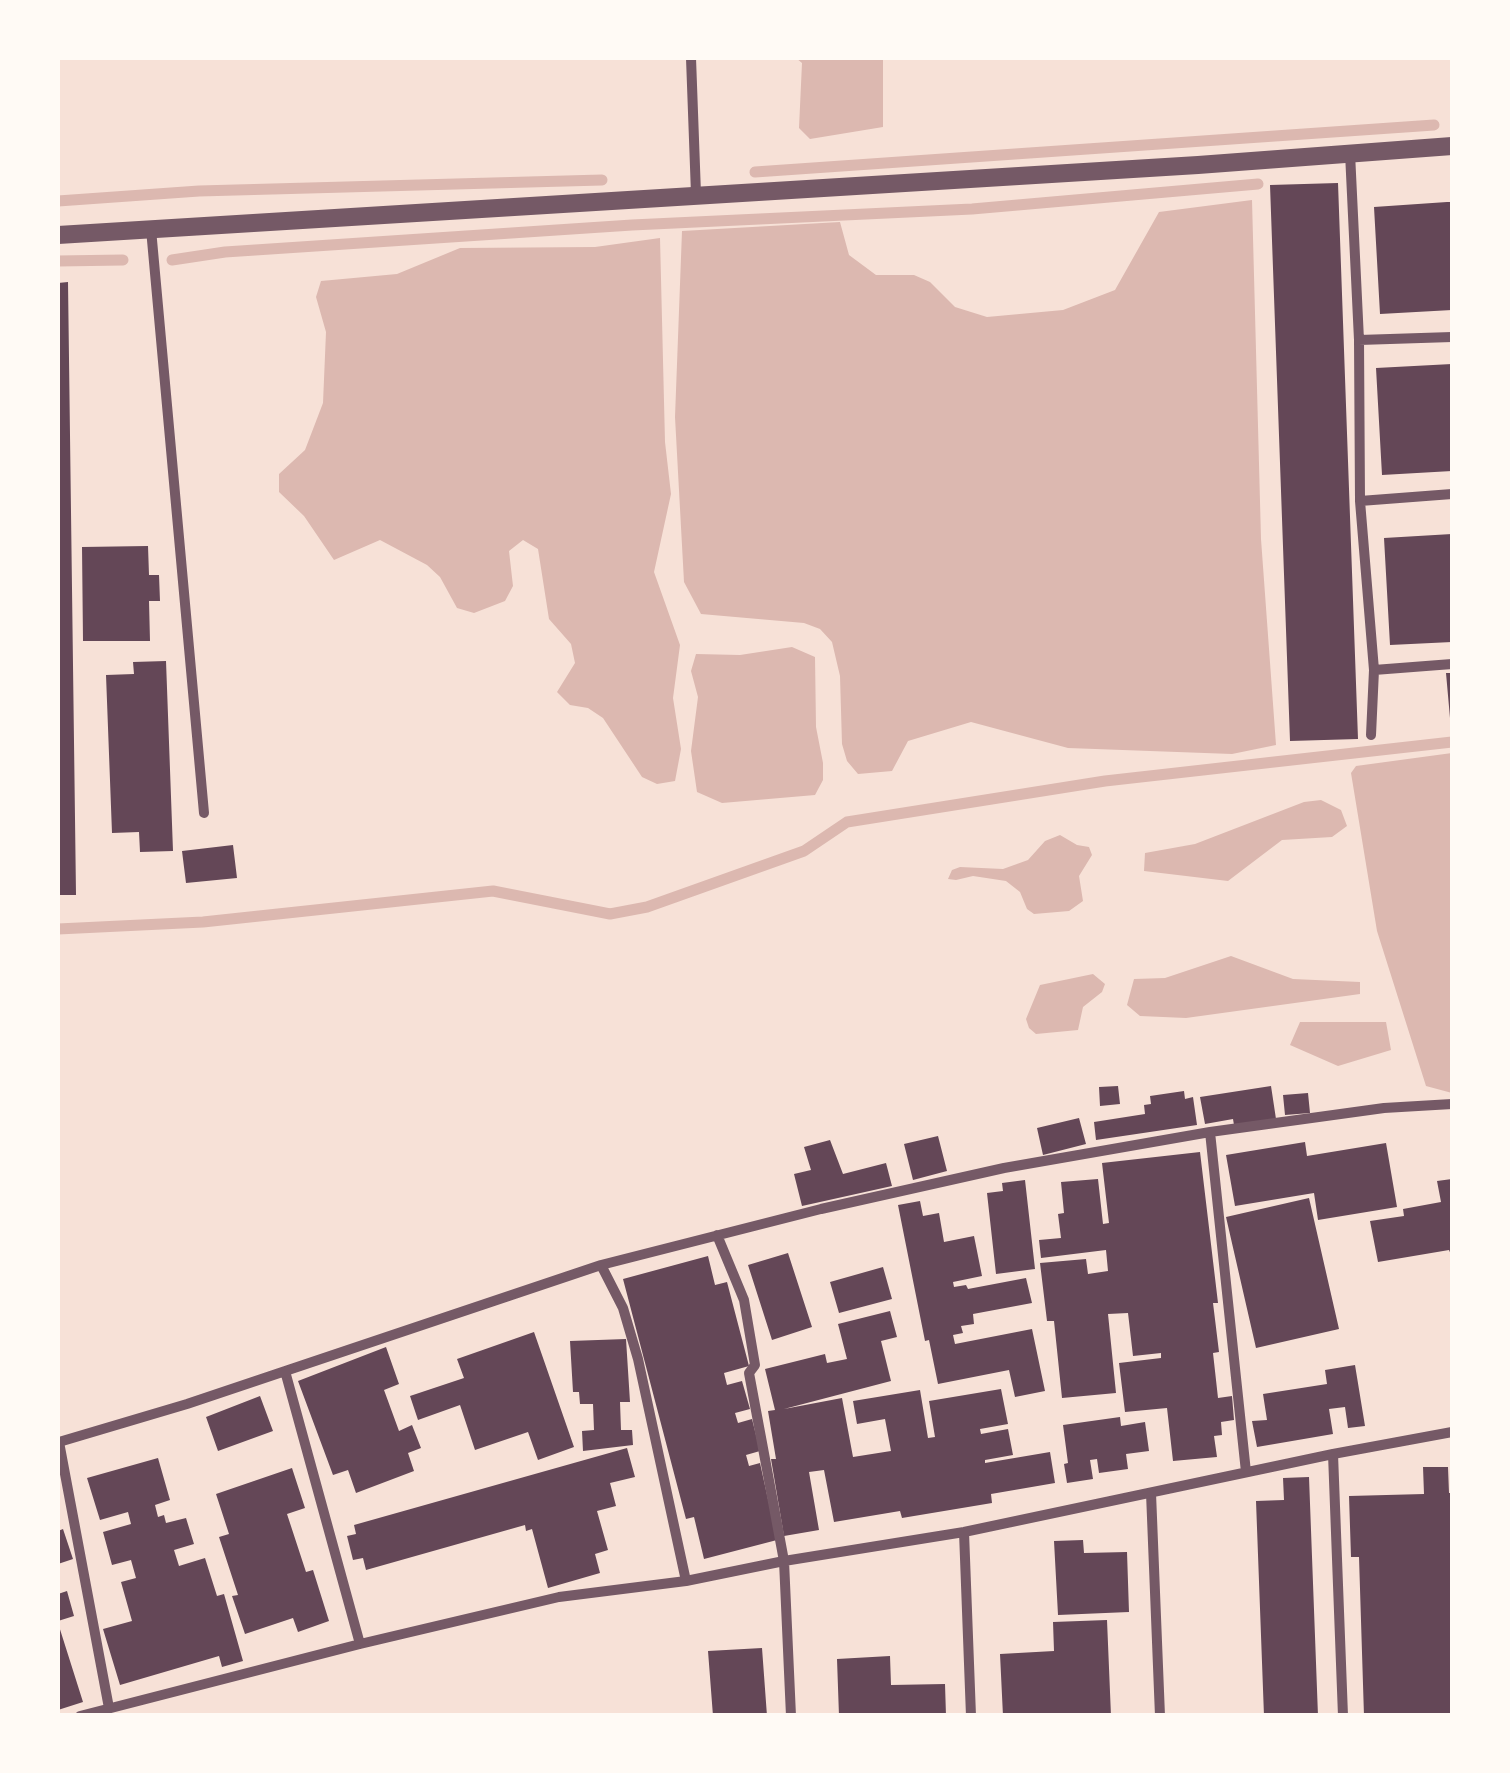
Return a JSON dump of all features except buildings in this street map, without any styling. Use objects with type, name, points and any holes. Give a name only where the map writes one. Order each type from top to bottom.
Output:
[{"type":"street","points":[[691,58],[696,194]]},
{"type":"street","points":[[58,235],[696,194],[1351,158],[1452,146]]},
{"type":"street","points":[[1351,158],[1359,340],[1360,500],[1374,670],[1371,735]]},
{"type":"street","points":[[151,229],[204,814]]},
{"type":"street","points":[[1359,340],[1452,338]]},
{"type":"street","points":[[1360,500],[1452,494]]},
{"type":"street","points":[[1374,670],[1452,664]]},
{"type":"street","points":[[110,1708],[58,1443],[601,1265],[717,1235],[1004,1168],[1210,1132],[1384,1108],[1452,1104]]},
{"type":"street","points":[[1210,1132],[1246,1472]]},
{"type":"street","points":[[717,1235],[744,1300],[756,1365],[749,1373],[784,1561],[791,1716]]},
{"type":"street","points":[[601,1265],[623,1308],[638,1358],[686,1581]]},
{"type":"street","points":[[285,1371],[360,1644]]},
{"type":"street","points":[[80,1716],[559,1597],[686,1581],[964,1532],[1452,1432]]},
{"type":"street","points":[[1333,1454],[1343,1716]]},
{"type":"street","points":[[1151,1494],[1160,1716]]},
{"type":"street","points":[[964,1532],[970,1716]]},
{"type":"shaded area","points":[[796,58],[883,58],[883,127],[810,139],[799,128],[802,63]]},
{"type":"shaded area","points":[[1252,200],[1261,539],[1276,745],[1232,754],[1068,748],[971,722],[908,741],[892,771],[858,774],[847,761],[842,744],[840,676],[832,642],[820,629],[804,623],[701,614],[684,582],[675,417],[682,231],[840,222],[849,255],[876,275],[914,275],[930,282],[955,307],[987,317],[1063,310],[1115,290],[1159,212]]},
{"type":"shaded area","points":[[660,238],[665,442],[671,494],[654,572],[680,645],[673,698],[681,749],[675,781],[657,784],[642,777],[603,718],[588,708],[570,705],[557,692],[575,663],[571,644],[549,619],[538,549],[523,540],[509,551],[513,586],[505,601],[474,613],[457,608],[440,577],[427,565],[380,540],[334,560],[304,516],[279,492],[279,474],[305,450],[323,403],[326,332],[316,297],[321,281],[397,274],[460,248],[595,247]]},
{"type":"shaded area","points":[[792,647],[815,657],[816,727],[823,780],[815,795],[722,803],[697,792],[691,751],[698,697],[691,671],[696,654],[740,655]]},
{"type":"shaded area","points":[[1452,753],[1452,1093],[1426,1086],[1377,931],[1351,773],[1356,766]]},
{"type":"shaded area","points":[[1321,800],[1341,810],[1347,826],[1332,837],[1282,840],[1228,881],[1144,871],[1145,853],[1195,844],[1304,802]]},
{"type":"shaded area","points":[[1060,835],[1089,847],[1092,855],[1079,876],[1083,901],[1069,911],[1034,914],[1027,909],[1020,892],[1006,881],[973,876],[948,879],[952,870],[960,867],[1003,869],[1028,860],[1045,841]]},
{"type":"shaded area","points":[[1231,956],[1293,979],[1360,982],[1360,994],[1186,1018],[1140,1016],[1127,1005],[1134,979],[1165,978]]},
{"type":"shaded area","points":[[1093,974],[1105,984],[1102,992],[1083,1007],[1078,1030],[1036,1034],[1029,1028],[1026,1019],[1040,985]]},
{"type":"shaded area","points":[[1300,1022],[1386,1022],[1391,1050],[1338,1066],[1290,1045]]},
{"type":"waterway","points":[[755,172],[1434,125]]},
{"type":"waterway","points":[[58,201],[199,191],[602,180]]},
{"type":"waterway","points":[[172,260],[225,252],[632,225],[972,209],[1258,184]]},
{"type":"waterway","points":[[58,261],[123,260]]},
{"type":"waterway","points":[[58,929],[203,922],[493,891],[610,914],[647,907],[804,851],[847,822],[1105,781],[1452,742]]}]
